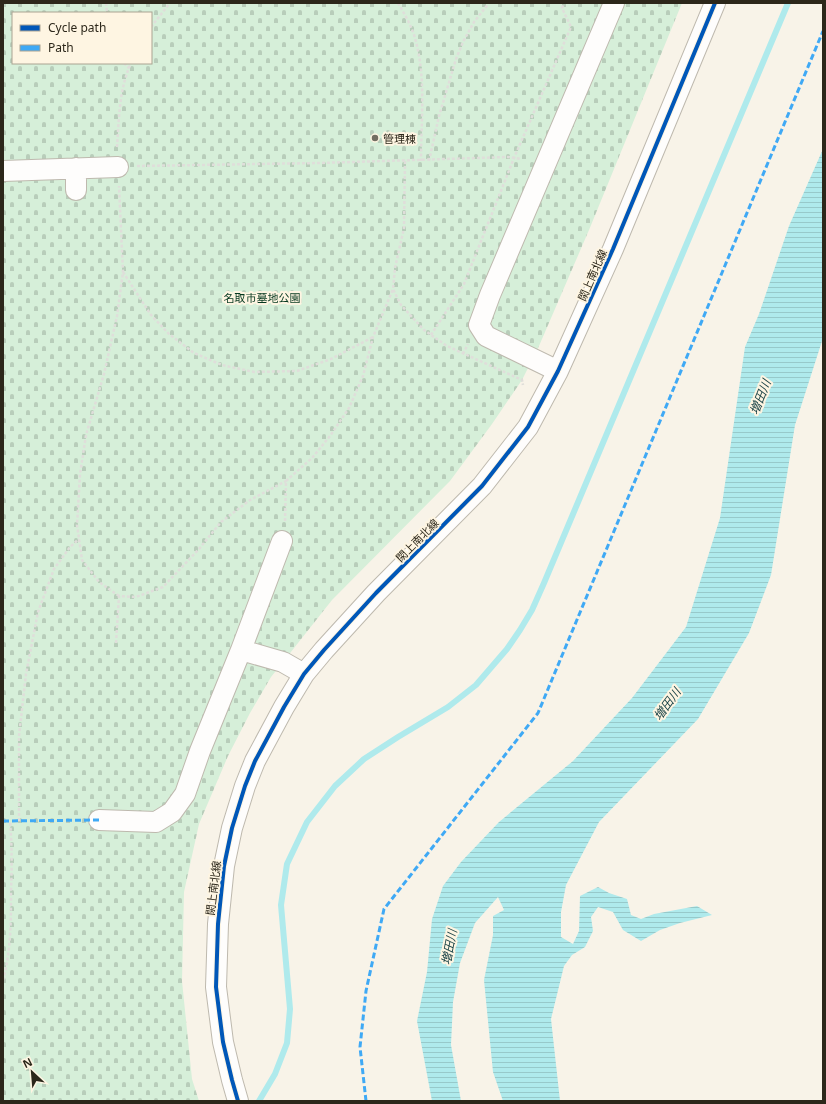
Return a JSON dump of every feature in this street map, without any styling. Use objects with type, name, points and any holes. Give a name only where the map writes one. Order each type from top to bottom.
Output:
[{"type":"street","points":[[558,371],[486,336],[479,325],[490,295],[614,3]]},
{"type":"street","name":"閖上南北線","points":[[238,1101],[222,1042],[216,987],[218,924],[224,866],[232,828],[245,786],[255,761],[284,707],[304,674],[376,593],[482,486],[528,427],[558,371],[613,249],[715,3]]},
{"type":"street","points":[[3,171],[118,167]]},
{"type":"street","points":[[76,168],[76,190]]},
{"type":"street","points":[[100,820],[156,822],[172,812],[185,794],[200,751],[241,650],[282,541]]},
{"type":"street","points":[[241,650],[283,662],[304,674]]},
{"type":"path","points":[[152,27],[170,3]]},
{"type":"path","points":[[398,3],[416,41],[420,62],[422,89],[422,161]]},
{"type":"path","points":[[428,161],[439,116],[456,59],[474,22],[489,3]]},
{"type":"path","points":[[431,335],[464,284],[514,158],[571,27],[562,8],[564,3]]},
{"type":"path","points":[[125,64],[129,68]]},
{"type":"path","points":[[131,64],[124,83],[119,112],[117,148],[123,272],[118,316],[104,374],[86,434],[80,474],[78,525],[82,560],[99,582],[118,596],[136,596],[163,587],[199,549],[221,522],[250,500],[286,481],[312,458],[330,436],[349,408],[364,376],[373,337],[393,289],[395,268],[404,228],[405,161]]},
{"type":"path","points":[[118,167],[428,161],[508,157],[521,159]]},
{"type":"path","points":[[123,272],[151,315],[169,334],[194,354],[222,365],[254,372],[297,371],[331,359],[373,337]]},
{"type":"path","points":[[393,289],[401,305],[424,330],[463,354],[522,380],[523,385]]},
{"type":"path","points":[[282,541],[286,518],[286,481]]},
{"type":"path","points":[[19,821],[19,736],[26,674],[38,612],[54,569],[70,547],[79,538]]},
{"type":"path","points":[[116,643],[118,596]]},
{"type":"path","points":[[3,980],[7,965],[11,923],[12,845],[10,821]]},
{"type":"green space","name":"名取市墓地公園","points":[[3,3],[682,3],[589,230],[539,346],[522,380],[450,481],[332,600],[271,677],[250,713],[228,756],[199,824],[184,892],[182,981],[192,1079],[199,1101],[3,1101]]},
{"type":"water","name":"増田川","points":[[823,149],[823,338],[795,425],[771,575],[749,633],[698,719],[599,822],[566,885],[561,912],[561,937],[573,944],[579,931],[580,896],[598,887],[609,893],[627,899],[631,915],[641,919],[654,914],[697,906],[712,915],[660,930],[641,941],[623,930],[613,912],[598,907],[591,917],[593,931],[585,947],[572,955],[564,966],[551,1019],[560,1101],[503,1101],[493,1072],[484,980],[493,935],[493,916],[504,910],[498,897],[475,923],[460,963],[453,1002],[451,1045],[461,1101],[432,1101],[417,1021],[427,972],[432,919],[443,886],[461,862],[499,822],[573,761],[632,698],[686,627],[720,518],[745,347],[759,314],[789,226]]},
{"type":"waterway","points":[[259,1101],[275,1074],[287,1043],[290,1009],[281,905],[287,864],[307,822],[335,786],[364,759],[448,707],[476,685],[507,649],[532,610],[788,3]]},
{"type":"marked path","points":[[366,1101],[360,1047],[366,991],[384,909],[538,713],[823,31]]},
{"type":"marked path","points":[[3,821],[99,820]]},
{"type":"cycle path","points":[[238,1101],[223,1042],[216,987],[218,924],[224,866],[232,828],[245,786],[255,761],[284,707],[304,674],[376,593],[482,486],[528,427],[558,371],[613,249],[715,3]]},
{"type":"place","name":"管理棟","points":[[375,138]]}]
